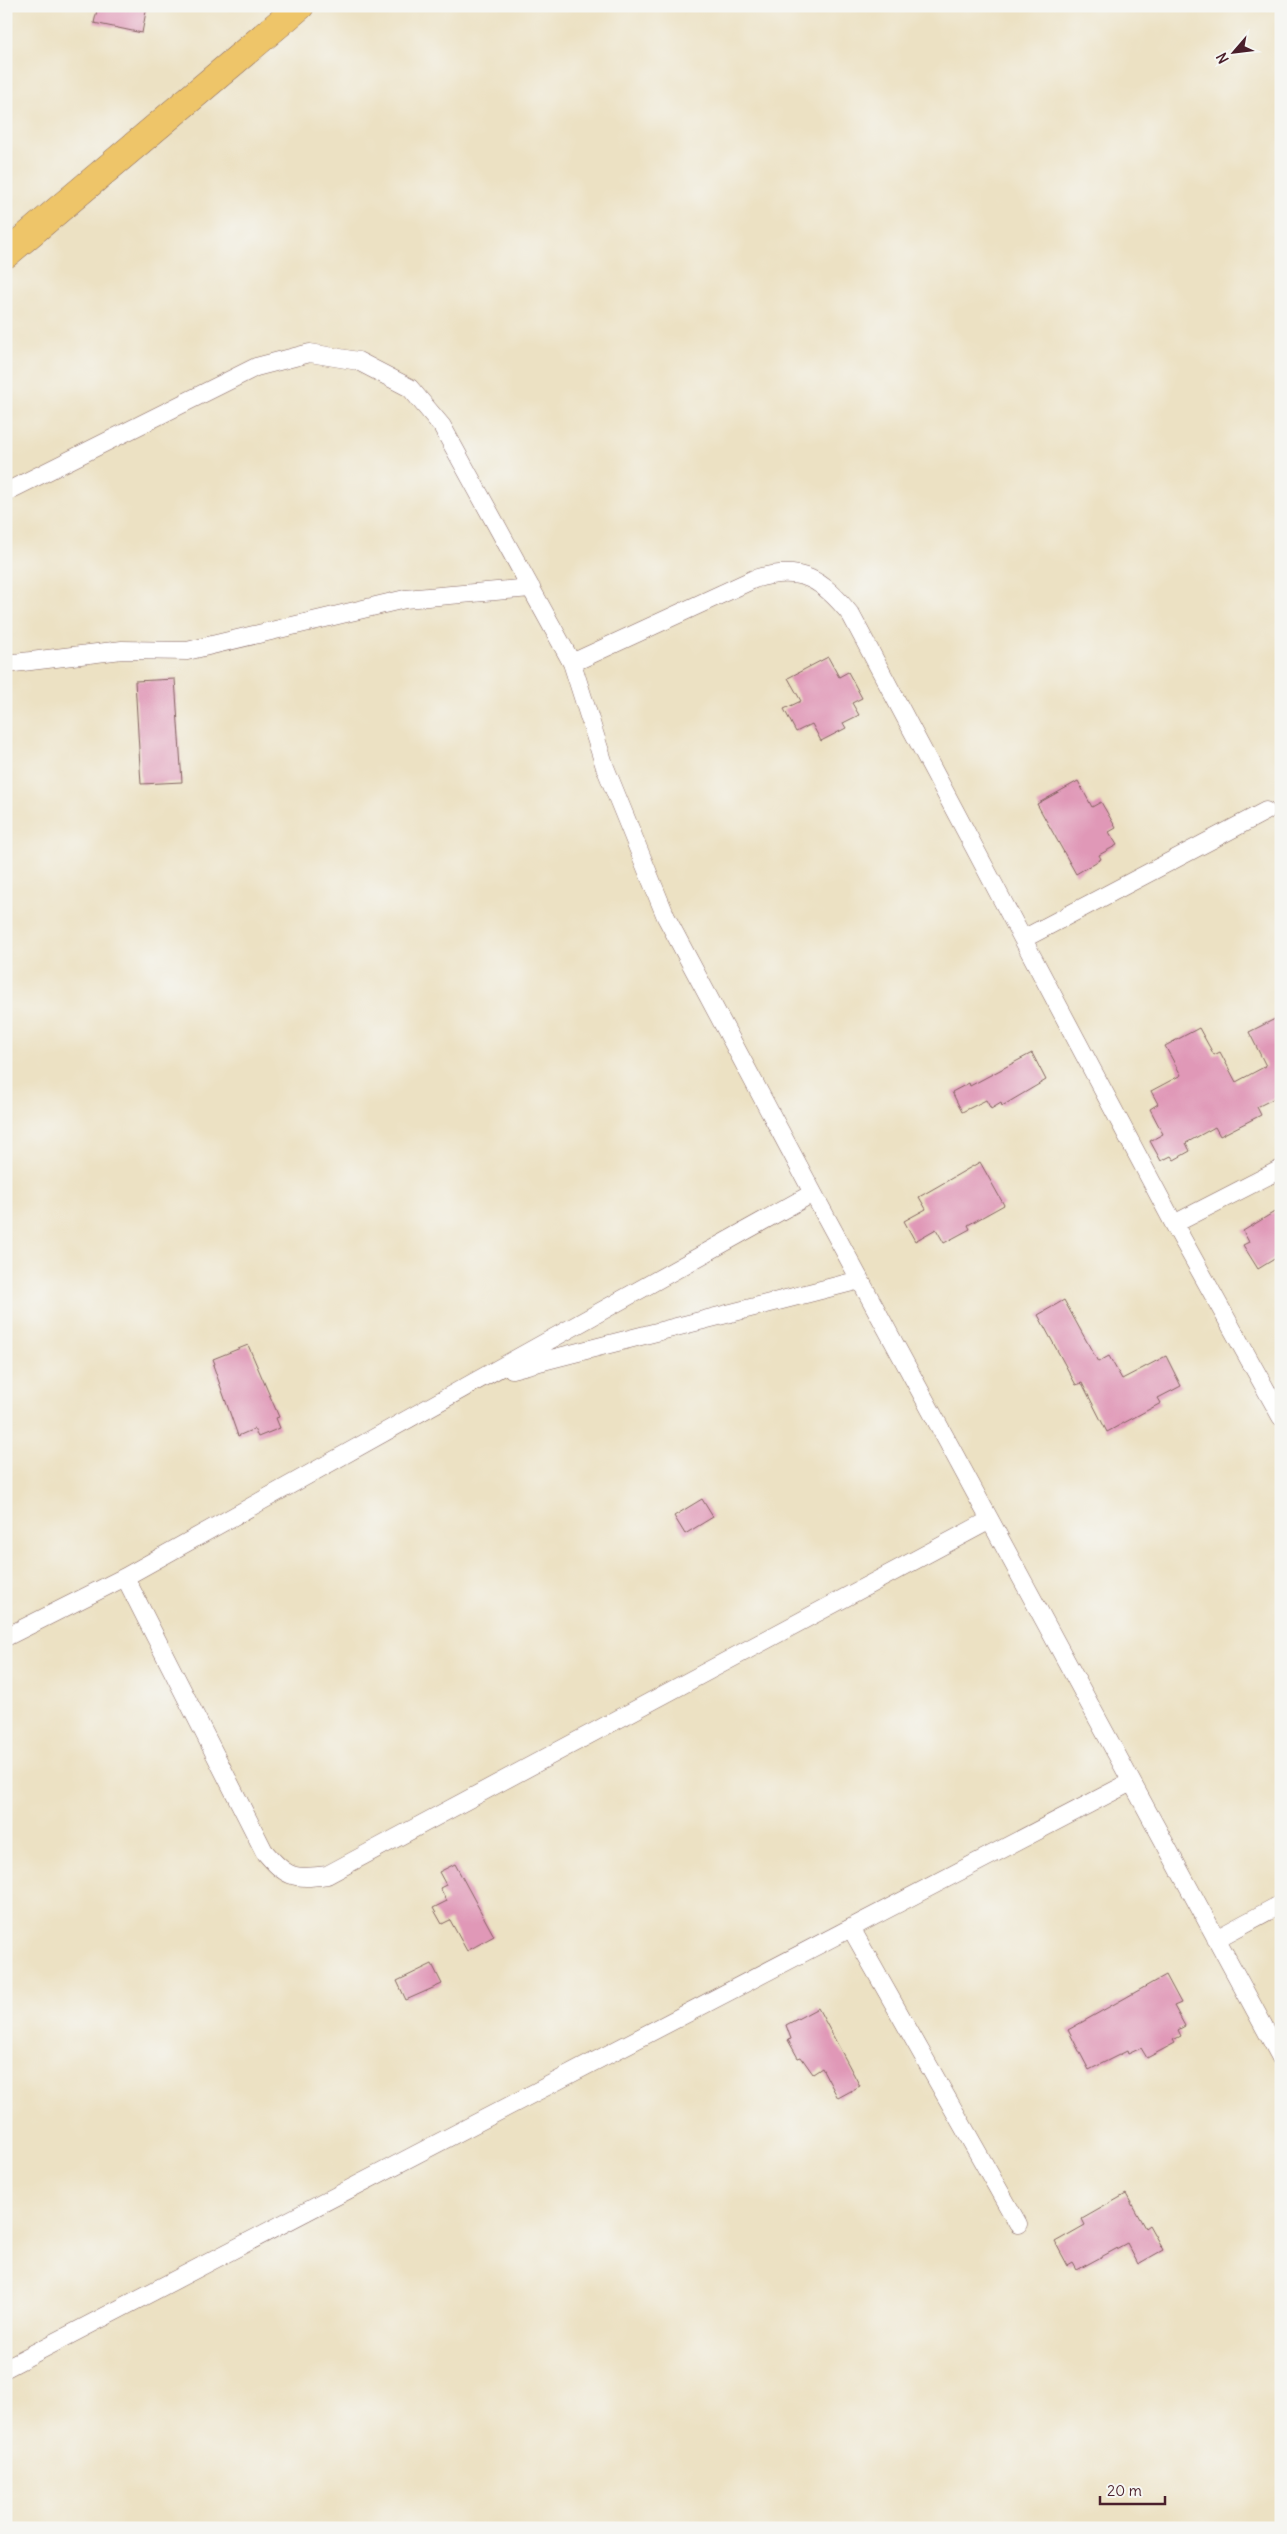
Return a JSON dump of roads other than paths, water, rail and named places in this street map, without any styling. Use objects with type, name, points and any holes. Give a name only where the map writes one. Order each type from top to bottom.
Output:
[{"type":"highway","points":[[6,254],[300,6]]},
{"type":"street","points":[[6,492],[256,367],[310,352],[358,361],[410,388],[442,426],[572,663],[605,767],[666,917],[813,1193],[1281,2058]]},
{"type":"street","points":[[572,663],[754,579],[781,573],[811,577],[833,593],[851,615],[1174,1224],[1281,1417]]},
{"type":"street","points":[[6,664],[122,650],[187,651],[405,599],[531,588]]},
{"type":"street","points":[[1023,939],[1266,810]]},
{"type":"street","points":[[1174,1224],[1281,1169]]},
{"type":"street","points":[[6,1637],[125,1577],[813,1193]]},
{"type":"street","points":[[487,1375],[860,1280]]},
{"type":"street","points":[[125,1577],[264,1851],[282,1872],[305,1878],[327,1875],[990,1520]]},
{"type":"street","points":[[6,2368],[1131,1782]]},
{"type":"street","points":[[1216,1939],[1281,1904]]},
{"type":"street","points":[[851,1928],[1018,2224]]}]
